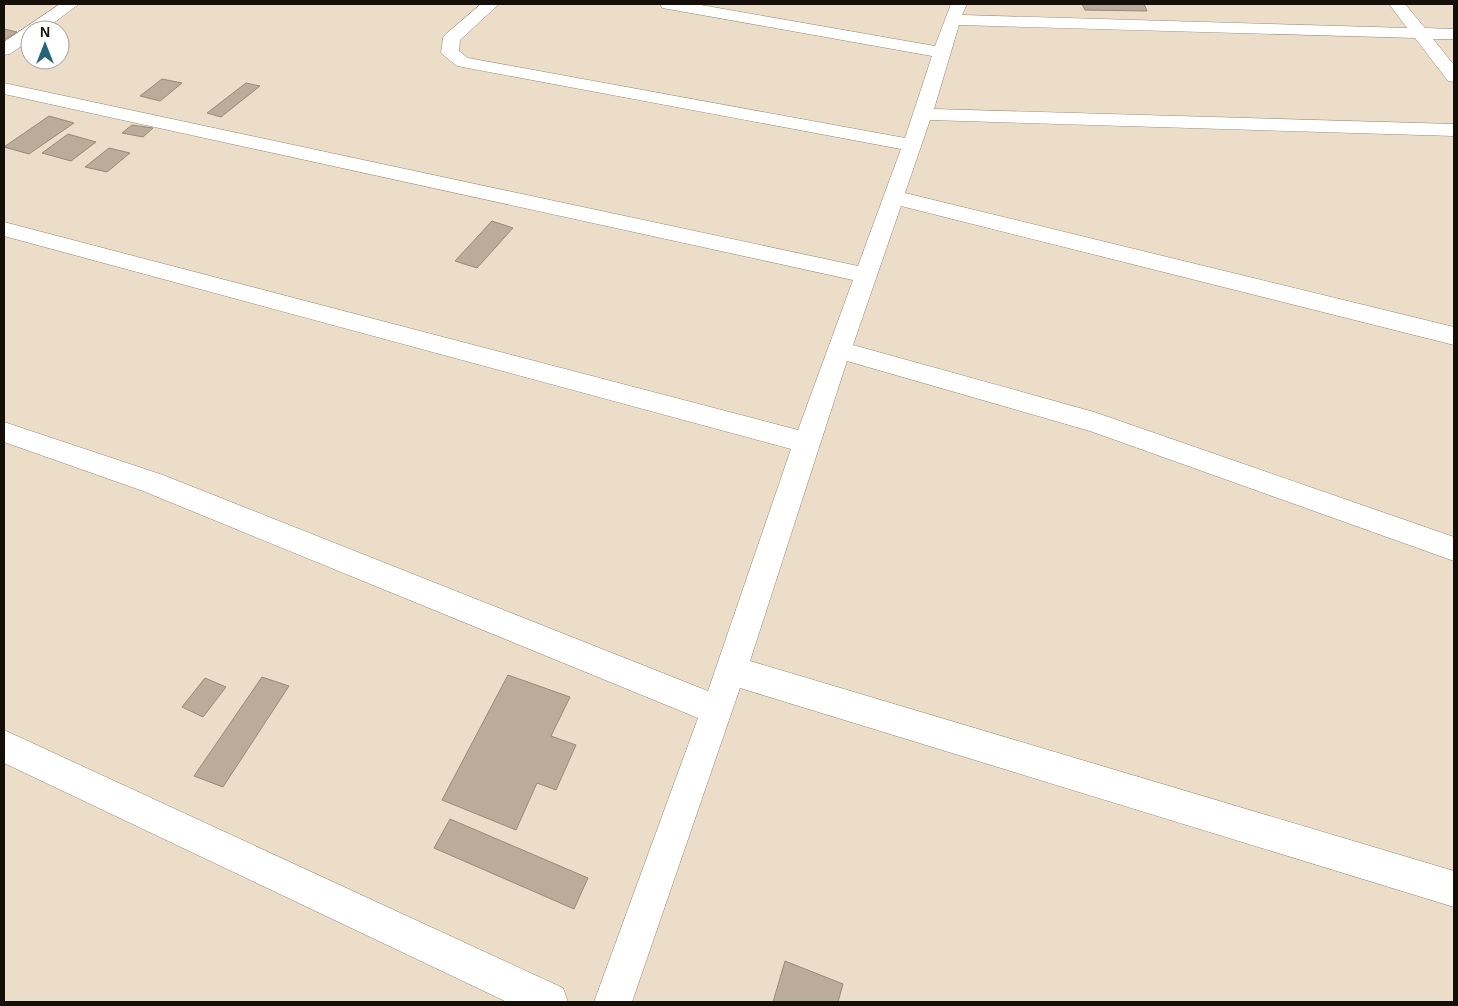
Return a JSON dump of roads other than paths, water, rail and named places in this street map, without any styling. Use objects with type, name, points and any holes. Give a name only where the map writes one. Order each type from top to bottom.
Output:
[{"type":"street","points":[[47,20],[71,4]]},
{"type":"street","points":[[491,4],[452,38],[450,53],[463,62],[912,145]]},
{"type":"street","points":[[668,4],[942,52]]},
{"type":"street","points":[[1397,4],[1454,76]]},
{"type":"street","points":[[613,1002],[731,670],[806,443],[923,114],[956,12],[1454,34]]},
{"type":"street","points":[[4,50],[20,39]]},
{"type":"street","points":[[4,89],[866,275]]},
{"type":"street","points":[[923,114],[1454,130]]},
{"type":"street","points":[[893,197],[1454,336]]},
{"type":"street","points":[[4,229],[806,443]]},
{"type":"street","points":[[839,350],[1094,422],[1454,549]]},
{"type":"street","points":[[4,432],[153,483],[717,710]]},
{"type":"street","points":[[731,670],[1454,889]]},
{"type":"street","points":[[4,746],[549,1002]]}]
